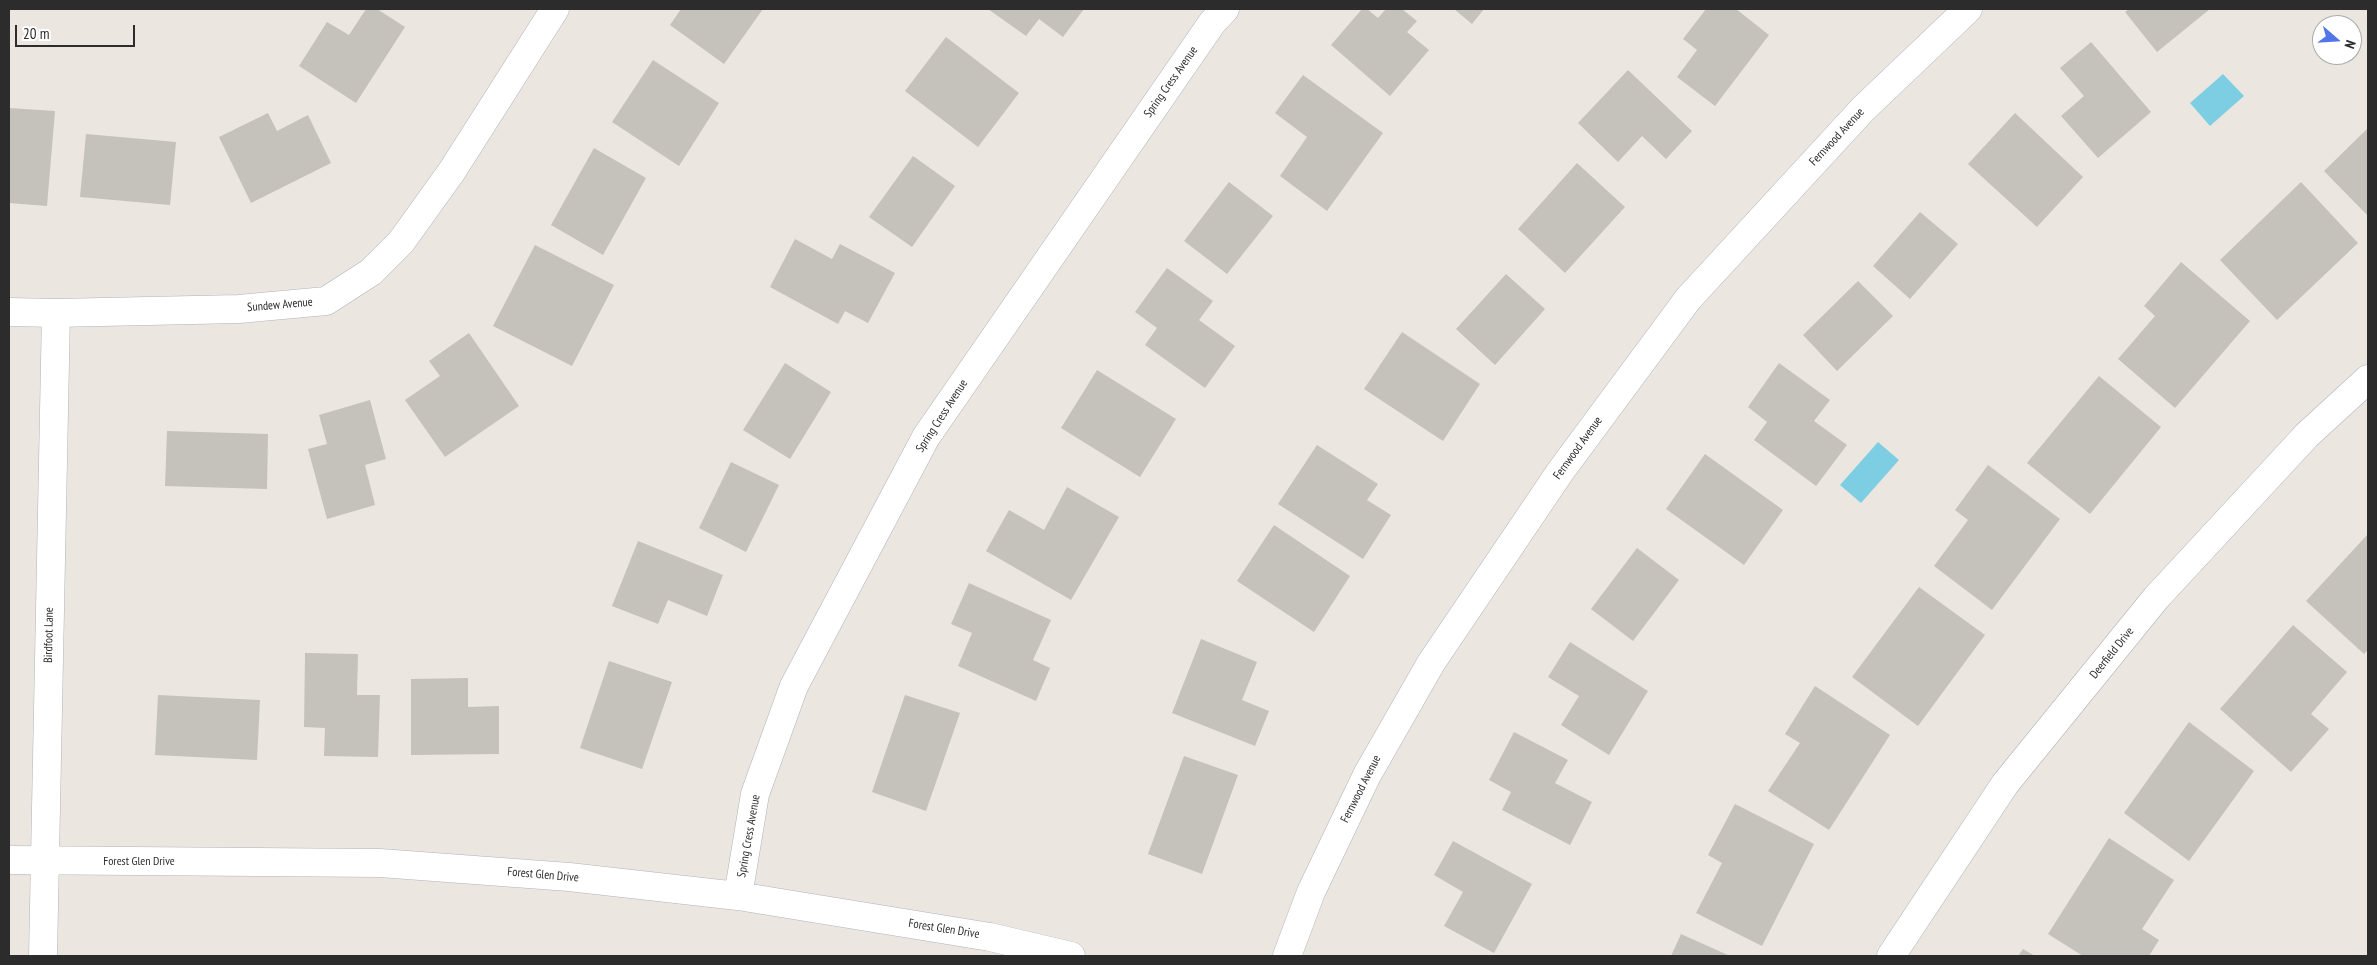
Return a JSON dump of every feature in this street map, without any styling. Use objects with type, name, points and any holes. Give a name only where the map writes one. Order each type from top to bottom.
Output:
[{"type":"street","name":"Sundew Avenue","points":[[9,312],[56,313],[239,309],[326,301],[371,272],[401,242],[452,171],[555,9]]},
{"type":"street","name":"Spring Cress Avenue","points":[[738,896],[755,794],[794,686],[926,437],[1212,23],[1225,9]]},
{"type":"street","name":"Fernwood Avenue","points":[[1287,956],[1311,892],[1372,767],[1431,663],[1560,472],[1688,299],[1863,109],[1968,9]]},
{"type":"street","name":"Birdfoot Lane","points":[[43,956],[56,313]]},
{"type":"street","name":"Deerfield Drive","points":[[1891,956],[2004,784],[2156,598],[2308,435],[2368,379]]},
{"type":"street","name":"Forest Glen Drive","points":[[9,860],[380,863],[570,877],[738,896],[990,937],[1071,956]]},
{"type":"water","points":[[2223,74],[2244,96],[2210,126],[2190,103]]},
{"type":"water","points":[[1878,442],[1899,460],[1861,503],[1840,485]]},
{"type":"building","points":[[366,9],[377,9],[405,27],[356,103],[299,66],[327,22],[349,35]]},
{"type":"building","points":[[681,9],[763,9],[724,64],[670,25]]},
{"type":"building","points":[[988,9],[1084,9],[1063,37],[1039,19],[1026,36]]},
{"type":"building","points":[[1362,9],[1367,9],[1378,18],[1386,9],[1402,9],[1417,21],[1407,32],[1429,50],[1390,96],[1331,45]]},
{"type":"building","points":[[1454,9],[1484,9],[1472,24]]},
{"type":"building","points":[[1706,9],[1736,9],[1769,35],[1715,106],[1677,77],[1697,50],[1683,39]]},
{"type":"building","points":[[2129,9],[2210,9],[2157,52],[2125,12]]},
{"type":"building","points":[[946,37],[1019,93],[978,147],[905,91]]},
{"type":"building","points":[[2091,42],[2151,112],[2098,158],[2061,116],[2084,96],[2060,68]]},
{"type":"building","points":[[653,60],[719,103],[679,166],[612,122]]},
{"type":"building","points":[[1628,70],[1692,131],[1666,159],[1642,136],[1618,162],[1578,123]]},
{"type":"building","points":[[1303,75],[1383,133],[1327,211],[1280,176],[1307,137],[1275,113]]},
{"type":"building","points":[[9,108],[55,111],[47,206],[9,203]]},
{"type":"building","points":[[268,113],[277,131],[308,115],[331,163],[251,203],[219,137]]},
{"type":"building","points":[[2015,113],[2083,177],[2037,227],[1968,164]]},
{"type":"building","points":[[2368,128],[2368,216],[2324,171]]},
{"type":"building","points":[[86,134],[176,142],[170,205],[80,197]]},
{"type":"building","points":[[594,148],[646,178],[603,255],[551,225]]},
{"type":"building","points":[[913,156],[955,186],[912,247],[869,217]]},
{"type":"building","points":[[1577,163],[1625,207],[1565,273],[1518,229]]},
{"type":"building","points":[[1229,182],[1273,216],[1227,274],[1184,241]]},
{"type":"building","points":[[2301,182],[2358,243],[2277,320],[2220,260]]},
{"type":"building","points":[[1920,212],[1958,244],[1910,299],[1873,266]]},
{"type":"building","points":[[795,239],[832,259],[840,244],[895,273],[868,323],[845,311],[838,324],[770,287]]},
{"type":"building","points":[[535,245],[614,285],[572,366],[493,326]]},
{"type":"building","points":[[2181,262],[2250,321],[2175,408],[2118,359],[2155,316],[2144,306]]},
{"type":"building","points":[[1167,268],[1213,301],[1199,320],[1235,346],[1205,388],[1145,345],[1157,328],[1135,312]]},
{"type":"building","points":[[1506,274],[1545,309],[1495,365],[1456,329]]},
{"type":"building","points":[[1858,281],[1893,316],[1837,371],[1803,335]]},
{"type":"building","points":[[1402,332],[1480,384],[1443,441],[1364,389]]},
{"type":"building","points":[[469,333],[519,406],[445,457],[405,400],[440,376],[429,361]]},
{"type":"building","points":[[785,363],[831,392],[790,459],[743,430]]},
{"type":"building","points":[[1779,363],[1830,400],[1814,421],[1847,445],[1816,486],[1754,440],[1767,422],[1748,407]]},
{"type":"building","points":[[1097,370],[1176,419],[1140,477],[1061,428]]},
{"type":"building","points":[[2099,376],[2161,427],[2090,514],[2027,463]]},
{"type":"building","points":[[370,400],[386,459],[365,465],[375,505],[327,519],[308,449],[327,444],[319,415]]},
{"type":"building","points":[[167,431],[268,434],[267,489],[165,486]]},
{"type":"building","points":[[1317,445],[1378,484],[1367,500],[1391,515],[1363,559],[1278,504]]},
{"type":"building","points":[[1705,454],[1783,510],[1744,565],[1666,509]]},
{"type":"building","points":[[731,462],[779,485],[746,552],[699,528]]},
{"type":"building","points":[[1988,465],[2060,519],[1992,610],[1934,566],[1968,520],[1955,510]]},
{"type":"building","points":[[1067,487],[1119,517],[1071,600],[986,551],[1009,510],[1044,530]]},
{"type":"building","points":[[1274,525],[1350,576],[1314,632],[1237,581]]},
{"type":"building","points":[[2368,534],[2368,650],[2364,654],[2306,601]]},
{"type":"building","points":[[638,541],[723,575],[707,616],[668,600],[658,624],[612,606]]},
{"type":"building","points":[[1637,548],[1679,580],[1633,641],[1591,609]]},
{"type":"building","points":[[969,583],[1051,620],[1033,660],[1050,668],[1036,701],[958,666],[972,633],[951,624]]},
{"type":"building","points":[[1919,587],[1985,635],[1918,726],[1852,677]]},
{"type":"building","points":[[2293,625],[2347,672],[2311,714],[2329,729],[2291,772],[2220,709]]},
{"type":"building","points":[[1201,639],[1257,662],[1242,700],[1269,711],[1255,746],[1172,713]]},
{"type":"building","points":[[1570,642],[1648,691],[1609,755],[1561,725],[1579,696],[1548,677]]},
{"type":"building","points":[[305,653],[358,654],[357,695],[380,695],[378,757],[324,756],[325,728],[304,727]]},
{"type":"building","points":[[609,661],[672,682],[642,769],[580,748]]},
{"type":"building","points":[[468,678],[468,707],[499,706],[499,754],[411,755],[411,679]]},
{"type":"building","points":[[1815,686],[1890,735],[1829,830],[1768,791],[1800,743],[1785,734]]},
{"type":"building","points":[[158,695],[260,700],[257,760],[155,755]]},
{"type":"building","points":[[905,695],[960,713],[926,811],[872,792]]},
{"type":"building","points":[[2189,722],[2254,771],[2189,861],[2124,813]]},
{"type":"building","points":[[1514,732],[1568,760],[1555,783],[1592,802],[1570,845],[1502,810],[1511,792],[1489,780]]},
{"type":"building","points":[[1184,756],[1238,775],[1202,874],[1148,854]]},
{"type":"building","points":[[1735,804],[1814,844],[1762,946],[1696,913],[1722,863],[1708,855]]},
{"type":"building","points":[[2109,838],[2174,880],[2142,929],[2159,940],[2149,956],[2083,956],[2048,934]]},
{"type":"building","points":[[1453,841],[1532,884],[1494,953],[1444,926],[1463,892],[1434,875]]},
{"type":"building","points":[[1681,934],[1730,956],[1671,956]]},
{"type":"building","points":[[2023,949],[2035,956],[2018,956]]}]
